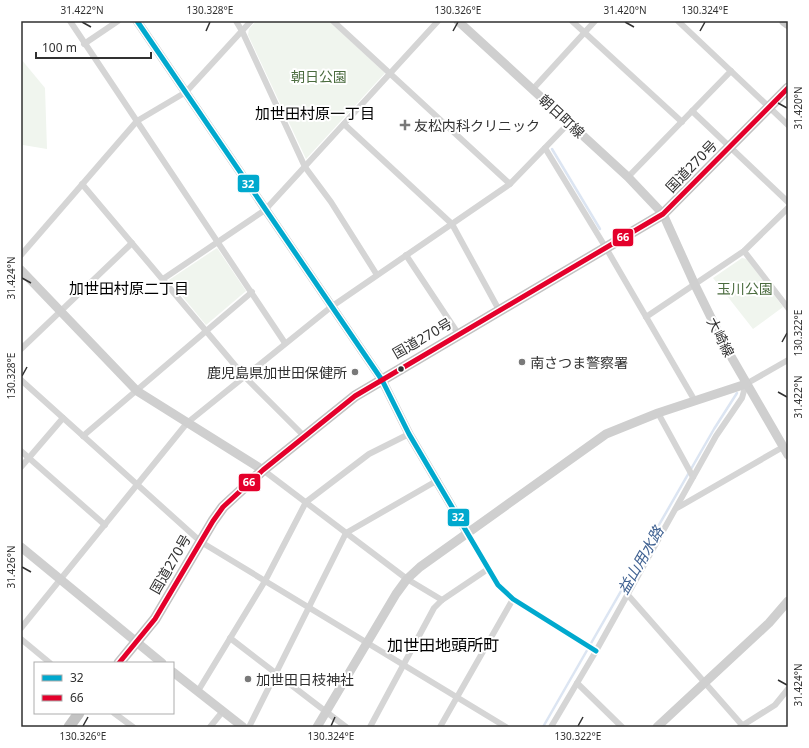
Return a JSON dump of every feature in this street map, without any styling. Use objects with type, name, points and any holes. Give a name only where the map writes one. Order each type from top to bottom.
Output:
[{"type":"highway","name":"国道270号","points":[[120,662],[155,619],[213,521],[223,507],[263,470],[355,396],[664,214],[788,88]]},
{"type":"highway","points":[[68,727],[78,714]]},
{"type":"main road","points":[[784,21],[788,24]]},
{"type":"street","points":[[70,21],[285,343]]},
{"type":"street","points":[[84,44],[118,21]]},
{"type":"street","points":[[137,21],[264,210],[382,380],[409,434],[438,480],[498,585],[513,599],[596,651]]},
{"type":"street","points":[[236,21],[305,167],[332,202],[378,275]]},
{"type":"street","points":[[21,256],[137,121],[186,92],[251,21]]},
{"type":"street","points":[[333,21],[510,184]]},
{"type":"street","points":[[163,280],[264,210],[438,21]]},
{"type":"street","name":"朝日町線","points":[[458,21],[628,178],[664,214]]},
{"type":"street","points":[[572,21],[682,122]]},
{"type":"street","points":[[532,89],[595,21]]},
{"type":"street","points":[[678,21],[788,125]]},
{"type":"street","points":[[628,178],[731,71]]},
{"type":"street","points":[[692,111],[788,202]]},
{"type":"street","points":[[21,628],[187,423],[331,307],[510,184],[569,123]]},
{"type":"street","points":[[344,124],[452,224],[499,310]]},
{"type":"street","points":[[545,148],[606,248],[695,401]]},
{"type":"street","points":[[82,184],[244,376],[304,436]]},
{"type":"street","points":[[646,317],[744,252],[788,208]]},
{"type":"street","name":"大崎線","points":[[664,214],[695,285],[725,346],[746,384],[786,445],[788,455]]},
{"type":"street","points":[[21,349],[132,243]]},
{"type":"street","points":[[744,252],[788,308]]},
{"type":"street","points":[[406,255],[459,335]]},
{"type":"street","points":[[21,270],[136,391],[263,470],[407,579],[442,600]]},
{"type":"street","points":[[83,436],[252,292]]},
{"type":"street","points":[[317,727],[407,579],[420,567],[606,434],[658,414],[746,384],[788,360]]},
{"type":"street","points":[[21,380],[201,542],[506,727]]},
{"type":"street","points":[[550,727],[596,651],[716,436],[742,398],[746,384]]},
{"type":"street","points":[[658,414],[693,477]]},
{"type":"street","points":[[21,467],[63,418]]},
{"type":"street","points":[[198,691],[265,581],[306,502],[369,454],[409,434]]},
{"type":"street","points":[[676,509],[786,445]]},
{"type":"street","points":[[21,451],[105,525]]},
{"type":"street","points":[[249,727],[346,533],[438,480]]},
{"type":"street","points":[[21,547],[161,662]]},
{"type":"street","points":[[370,727],[434,608],[442,600],[488,568]]},
{"type":"street","points":[[627,594],[705,682],[741,726],[770,709],[788,689]]},
{"type":"street","points":[[440,727],[513,599]]},
{"type":"street","points":[[657,727],[769,623],[788,601]]},
{"type":"street","points":[[230,638],[346,727]]},
{"type":"street","points":[[21,639],[49,662]]},
{"type":"street","points":[[174,673],[243,727]]},
{"type":"street","points":[[577,683],[622,727]]},
{"type":"street","points":[[210,727],[223,711]]},
{"type":"street","points":[[115,714],[133,727]]},
{"type":"green space","name":"朝日公園","points":[[256,21],[329,21],[385,73],[306,159],[248,35],[249,29]]},
{"type":"green space","points":[[21,59],[45,88],[47,149],[23,145],[21,148]]},
{"type":"green space","points":[[217,248],[246,291],[206,325],[169,280]]},
{"type":"green space","name":"玉川公園","points":[[742,258],[747,259],[783,307],[753,329],[713,278]]},
{"type":"waterway","points":[[552,149],[600,229]]},
{"type":"waterway","name":"益山用水路","points":[[543,727],[714,429],[737,393]]},
{"type":"transit line","name":"32","points":[[137,21],[382,380],[409,434],[498,585],[513,599],[596,651]]},
{"type":"transit line","name":"66","points":[[120,662],[155,619],[213,521],[223,507],[263,470],[355,396],[663,214],[788,88]]},
{"type":"place","name":"友松内科クリニック","points":[[405,125]]},
{"type":"place","name":"南さつま警察署","points":[[522,362]]},
{"type":"place","name":"鹿児島県加世田保健所","points":[[355,372]]},
{"type":"place","name":"加世田日枝神社","points":[[248,679]]},
{"type":"district","name":"加世田村原一丁目","points":[[315,113]]},
{"type":"district","name":"加世田村原二丁目","points":[[129,288]]},
{"type":"district","name":"加世田地頭所町","points":[[443,645]]}]
